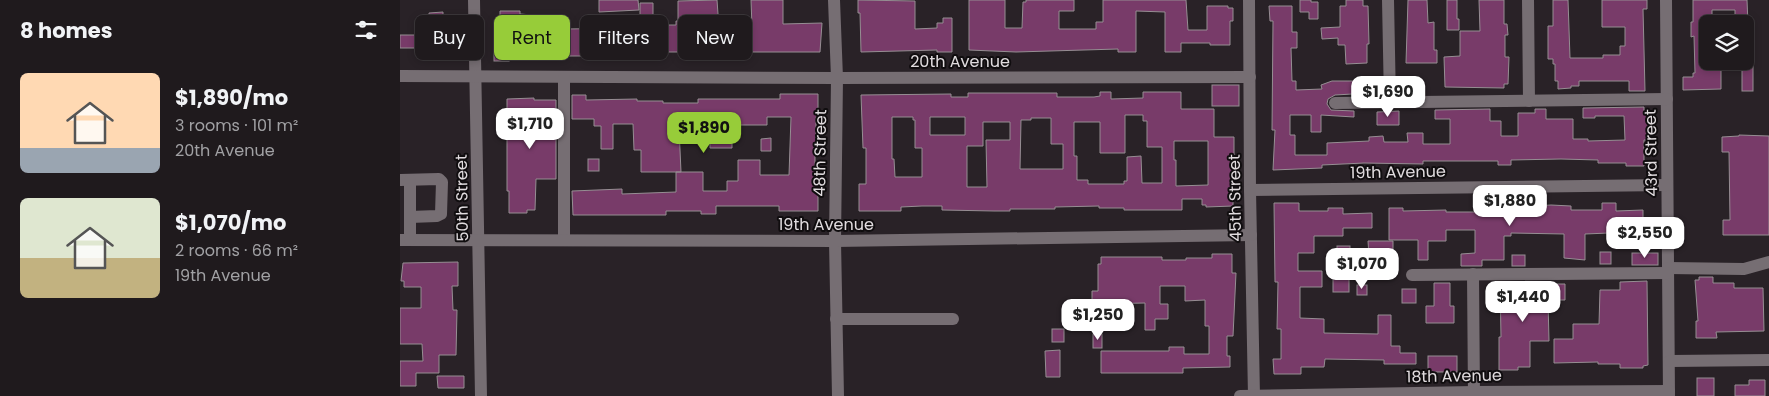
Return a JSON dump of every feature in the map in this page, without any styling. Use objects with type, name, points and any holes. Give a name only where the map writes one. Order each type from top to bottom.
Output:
[{"type":"street","name":"50th Street","points":[[474,0],[480,239],[481,396]]},
{"type":"street","name":"48th Street","points":[[834,0],[837,78],[835,241],[838,396]]},
{"type":"street","name":"45th Street","points":[[1249,0],[1254,396]]},
{"type":"street","points":[[1388,0],[1390,102]]},
{"type":"street","points":[[1528,0],[1529,101]]},
{"type":"street","name":"43rd Street","points":[[1666,0],[1669,393]]},
{"type":"street","name":"20th Avenue","points":[[400,76],[1250,77]]},
{"type":"street","points":[[564,77],[564,240]]},
{"type":"street","points":[[1335,103],[1666,99]]},
{"type":"street","points":[[405,240],[407,210],[405,180],[440,179],[442,182],[441,214],[437,216],[407,210]]},
{"type":"street","name":"19th Avenue","points":[[1250,190],[1667,185]]},
{"type":"street","name":"19th Avenue","points":[[405,240],[835,241],[1251,235]]},
{"type":"street","points":[[1412,275],[1744,269],[1769,262]]},
{"type":"street","points":[[1473,274],[1474,394]]},
{"type":"street","points":[[836,319],[953,319]]},
{"type":"street","points":[[1670,361],[1769,360]]},
{"type":"street","name":"18th Avenue","points":[[1240,396],[1669,393]]},
{"type":"building","points":[[599,0],[638,0],[639,10],[599,12]]},
{"type":"building","points":[[717,0],[718,15],[678,15],[678,1]]},
{"type":"building","points":[[751,0],[783,0],[783,24],[822,23],[820,52],[752,52]]},
{"type":"building","points":[[858,0],[915,1],[915,29],[937,28],[937,23],[943,23],[943,18],[952,18],[952,52],[937,52],[937,50],[861,52]]},
{"type":"building","points":[[969,0],[1005,0],[1005,28],[1022,28],[1023,2],[1026,2],[1026,0],[1074,0],[1074,11],[1059,11],[1059,29],[1096,29],[1096,22],[1103,22],[1103,0],[1186,0],[1188,30],[1207,30],[1207,6],[1228,6],[1228,8],[1233,8],[1233,21],[1230,21],[1230,45],[1181,43],[1181,52],[1165,52],[1165,12],[1136,11],[1136,52],[1118,52],[1118,49],[1016,52],[969,50]]},
{"type":"building","points":[[1300,0],[1318,2],[1318,19],[1309,19],[1309,12],[1300,12]]},
{"type":"building","points":[[1346,0],[1363,0],[1363,6],[1368,6],[1369,44],[1367,44],[1367,63],[1346,64],[1345,45],[1338,45],[1338,38],[1322,39],[1321,28],[1340,27],[1340,6],[1346,6]]},
{"type":"building","points":[[1408,0],[1427,0],[1428,23],[1434,22],[1434,50],[1437,50],[1437,63],[1406,63]]},
{"type":"building","points":[[1447,0],[1457,0],[1459,30],[1447,30]]},
{"type":"building","points":[[1479,0],[1504,0],[1504,24],[1507,24],[1508,35],[1505,35],[1505,57],[1509,57],[1508,84],[1504,84],[1504,88],[1445,87],[1444,57],[1460,56],[1460,31],[1480,31]]},
{"type":"building","points":[[1553,0],[1568,0],[1570,58],[1603,58],[1603,55],[1620,55],[1620,46],[1625,46],[1625,27],[1602,27],[1602,0],[1647,0],[1647,9],[1643,9],[1645,91],[1629,91],[1629,81],[1579,81],[1579,86],[1558,89],[1558,81],[1555,81],[1555,64],[1553,64],[1553,59],[1548,59],[1548,26],[1553,26]]},
{"type":"building","points":[[1693,0],[1747,0],[1748,15],[1735,15],[1735,10],[1712,10],[1712,15],[1699,15],[1699,70],[1721,70],[1721,89],[1683,90],[1683,77],[1693,77],[1693,73],[1695,73],[1694,36],[1691,37],[1691,22],[1693,22]]},
{"type":"building","points":[[640,3],[653,3],[653,15],[640,15]]},
{"type":"building","points":[[1269,6],[1292,6],[1292,32],[1297,32],[1297,48],[1291,48],[1292,81],[1296,81],[1296,90],[1322,89],[1321,85],[1332,81],[1370,81],[1370,93],[1335,95],[1328,99],[1327,104],[1331,110],[1354,111],[1354,117],[1321,115],[1321,132],[1311,132],[1311,115],[1290,115],[1290,135],[1295,135],[1295,155],[1327,155],[1327,143],[1369,141],[1369,137],[1383,136],[1384,142],[1408,142],[1407,133],[1423,133],[1423,144],[1450,144],[1450,119],[1435,119],[1435,110],[1490,109],[1490,121],[1501,121],[1501,136],[1518,136],[1518,113],[1535,113],[1535,109],[1546,109],[1546,119],[1573,119],[1573,139],[1588,139],[1588,141],[1625,140],[1624,116],[1583,118],[1583,108],[1644,107],[1644,112],[1648,111],[1648,140],[1644,140],[1644,166],[1626,166],[1626,163],[1598,163],[1598,160],[1561,159],[1511,160],[1511,165],[1498,165],[1498,161],[1423,161],[1423,164],[1364,163],[1322,165],[1322,168],[1273,170],[1275,130],[1272,130],[1273,21],[1270,21]]},
{"type":"building","points":[[500,11],[520,11],[520,14],[532,15],[500,15]]},
{"type":"building","points":[[443,12],[443,15],[429,15],[429,13]]},
{"type":"building","points":[[676,21],[678,21],[678,52],[668,52],[668,25],[676,25]]},
{"type":"building","points":[[570,29],[580,29],[580,56],[570,56]]},
{"type":"building","points":[[400,35],[415,35],[415,48],[400,48]]},
{"type":"building","points":[[1742,70],[1753,70],[1753,91],[1742,91]]},
{"type":"building","points":[[1212,85],[1239,85],[1239,106],[1212,106]]},
{"type":"building","points":[[1100,92],[1111,92],[1111,99],[1143,98],[1143,92],[1181,92],[1181,109],[1214,109],[1214,137],[1234,137],[1236,179],[1233,179],[1233,206],[1206,207],[1206,205],[1202,205],[1202,199],[1182,199],[1182,210],[1124,210],[1124,208],[1099,208],[1099,206],[994,211],[942,210],[942,206],[922,206],[901,207],[901,211],[859,211],[859,184],[866,184],[866,148],[863,148],[861,95],[951,94],[951,97],[968,97],[968,93],[1057,93],[1057,97],[1100,96]],"holes":[[[1125,115],[1143,115],[1143,121],[1147,121],[1147,147],[1162,147],[1162,183],[1142,183],[1141,156],[1127,157],[1127,181],[1124,181],[1124,184],[1088,184],[1088,180],[1077,180],[1077,156],[1074,156],[1074,122],[1100,122],[1100,153],[1125,153]],[[892,117],[913,117],[913,120],[915,120],[915,148],[922,148],[922,177],[895,177],[894,159],[892,159]],[[930,117],[965,117],[965,135],[930,135]],[[1051,118],[1051,144],[1063,144],[1063,169],[1020,169],[1021,120]],[[983,122],[1010,122],[1010,140],[986,140],[987,187],[967,187],[967,146],[983,146]],[[1174,141],[1208,141],[1208,185],[1176,186],[1176,160],[1174,160]]]},
{"type":"building","points":[[780,94],[818,94],[815,188],[818,188],[818,211],[779,211],[779,206],[716,206],[716,214],[701,214],[701,211],[666,211],[666,215],[573,215],[572,191],[622,189],[622,194],[676,192],[676,172],[641,172],[641,150],[634,150],[633,124],[613,124],[613,149],[601,149],[601,126],[594,126],[594,119],[572,119],[572,95],[586,95],[586,100],[637,99],[637,101],[663,101],[663,103],[698,103],[698,99],[780,99]],"holes":[[[767,117],[791,117],[789,175],[760,175],[760,160],[738,160],[738,181],[727,181],[727,191],[703,191],[703,172],[681,172],[679,128],[710,126],[710,148],[732,148],[732,128],[736,128],[736,125],[767,125]]]},
{"type":"building","points":[[534,98],[534,100],[556,100],[556,179],[536,179],[535,210],[527,210],[527,213],[509,213],[509,191],[507,191],[507,99]]},
{"type":"building","points":[[1399,111],[1399,125],[1377,125],[1377,112]]},
{"type":"building","points":[[1739,135],[1769,136],[1769,235],[1723,235],[1723,220],[1730,220],[1729,152],[1722,152],[1722,137]]},
{"type":"building","points":[[771,138],[771,151],[761,151],[761,139]]},
{"type":"building","points":[[588,159],[599,159],[599,171],[588,171]]},
{"type":"building","points":[[1274,203],[1299,203],[1299,211],[1328,211],[1328,208],[1343,208],[1343,214],[1372,213],[1372,228],[1343,228],[1343,236],[1314,236],[1314,253],[1298,253],[1298,271],[1322,271],[1322,287],[1300,287],[1300,318],[1324,319],[1324,333],[1378,334],[1378,315],[1391,315],[1391,346],[1400,346],[1400,353],[1416,353],[1416,364],[1384,364],[1384,360],[1325,359],[1324,367],[1301,367],[1301,374],[1274,374],[1273,359],[1281,359],[1281,329],[1277,329],[1278,282],[1275,282]]},
{"type":"building","points":[[1602,203],[1616,203],[1616,211],[1643,210],[1643,229],[1609,229],[1609,233],[1585,234],[1585,260],[1564,258],[1564,234],[1511,233],[1511,236],[1504,236],[1504,260],[1482,260],[1482,266],[1461,266],[1461,254],[1475,253],[1475,230],[1446,230],[1446,241],[1428,241],[1428,260],[1418,260],[1418,240],[1389,240],[1389,208],[1403,208],[1403,211],[1495,212],[1497,208],[1551,205],[1571,206],[1571,210],[1602,210]]},
{"type":"building","points":[[1368,241],[1393,241],[1393,252],[1380,252],[1380,256],[1369,256]]},
{"type":"building","points":[[1337,246],[1350,246],[1350,259],[1337,259]]},
{"type":"building","points":[[1600,252],[1611,252],[1611,264],[1600,264]]},
{"type":"building","points":[[1632,253],[1658,253],[1658,265],[1632,265]]},
{"type":"building","points":[[1212,254],[1232,254],[1232,273],[1236,273],[1233,336],[1227,336],[1227,356],[1230,356],[1230,367],[1183,368],[1183,373],[1101,373],[1101,351],[1169,351],[1169,347],[1184,347],[1184,354],[1209,354],[1209,326],[1205,326],[1205,300],[1185,301],[1185,286],[1160,286],[1160,304],[1168,304],[1168,319],[1155,319],[1155,330],[1145,330],[1145,303],[1092,304],[1092,291],[1098,291],[1098,264],[1101,264],[1101,257],[1162,257],[1162,260],[1186,260],[1186,258],[1212,258]]},
{"type":"building","points":[[1512,255],[1525,255],[1525,266],[1512,266]]},
{"type":"building","points":[[458,262],[458,286],[452,286],[453,310],[457,310],[456,355],[439,355],[439,373],[416,373],[416,386],[400,386],[400,361],[423,361],[422,344],[400,344],[400,308],[421,308],[421,287],[404,287],[404,281],[401,281],[403,263]]},
{"type":"building","points":[[1699,277],[1713,277],[1713,283],[1734,283],[1734,288],[1763,288],[1764,331],[1716,332],[1717,338],[1696,338],[1696,321],[1698,321],[1695,280],[1699,280]]},
{"type":"building","points":[[1333,279],[1349,279],[1349,292],[1333,292]]},
{"type":"building","points":[[1647,281],[1648,365],[1643,366],[1643,368],[1620,368],[1620,364],[1598,364],[1598,362],[1554,363],[1554,339],[1573,339],[1573,324],[1599,324],[1600,290],[1620,290],[1620,282]]},
{"type":"building","points":[[1500,282],[1530,282],[1530,294],[1519,294],[1519,313],[1538,312],[1537,290],[1551,290],[1551,284],[1565,284],[1565,300],[1548,300],[1549,341],[1530,341],[1530,367],[1518,367],[1518,370],[1499,370],[1499,337],[1501,337]]},
{"type":"building","points":[[1434,283],[1450,283],[1450,306],[1454,306],[1454,323],[1426,323],[1426,306],[1434,306]]},
{"type":"building","points":[[1357,285],[1367,285],[1367,295],[1357,295]]},
{"type":"building","points":[[1402,289],[1416,289],[1416,303],[1402,303]]},
{"type":"building","points":[[1052,329],[1064,329],[1064,342],[1052,342]]},
{"type":"building","points":[[1093,334],[1102,334],[1102,348],[1093,348]]},
{"type":"building","points":[[1060,350],[1060,377],[1046,377],[1045,351]]},
{"type":"building","points":[[1428,356],[1457,356],[1457,372],[1428,372]]},
{"type":"building","points":[[437,376],[464,376],[464,388],[438,388]]},
{"type":"building","points":[[1697,378],[1714,378],[1714,396],[1697,396]]},
{"type":"building","points":[[1749,380],[1765,380],[1765,396],[1735,396],[1735,385],[1749,385]]}]
